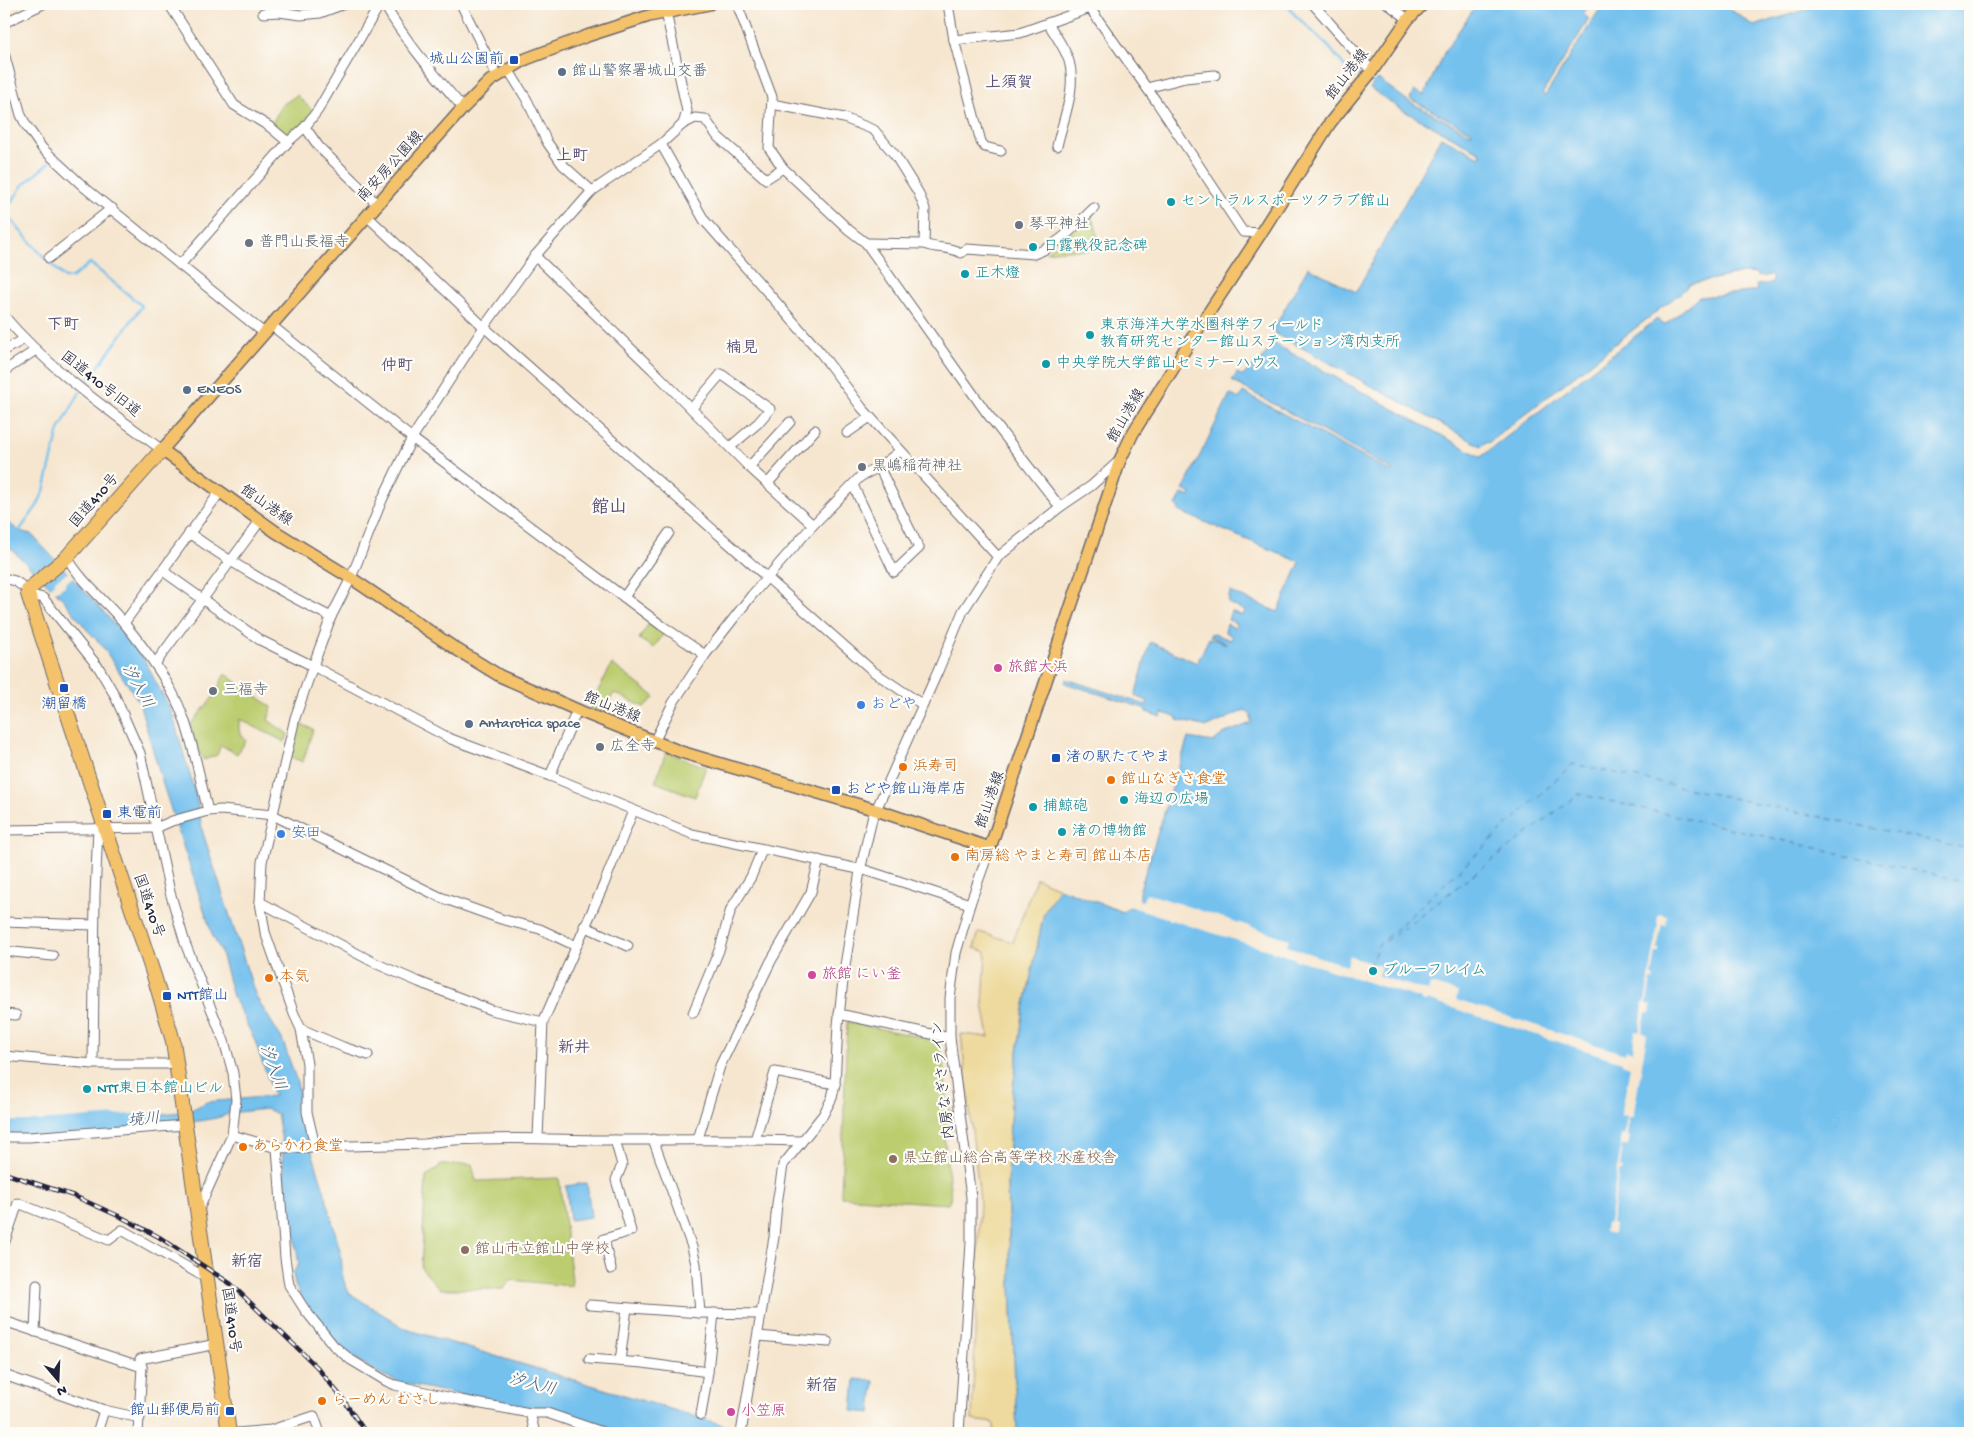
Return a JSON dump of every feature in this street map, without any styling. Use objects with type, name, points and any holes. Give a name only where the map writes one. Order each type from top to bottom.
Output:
[{"type":"highway","name":"国道410号","points":[[162,450],[63,560],[31,588],[101,828],[158,989],[171,1033],[229,1433]]},
{"type":"main road","name":"南安房公園線","points":[[162,450],[377,204],[463,108],[497,76],[534,56],[587,36],[666,12],[709,4]]},
{"type":"main road","name":"館山港線","points":[[162,450],[260,521],[351,578],[486,668],[517,684],[681,752],[876,810],[990,848],[1120,460],[1133,433],[1330,123],[1371,72],[1408,19],[1423,4]]},
{"type":"street","points":[[4,23],[43,4]]},
{"type":"street","points":[[169,4],[234,105],[270,127],[288,142]]},
{"type":"street","points":[[263,13],[279,12],[302,15],[320,13],[344,4]]},
{"type":"street","points":[[180,265],[288,142],[305,127],[318,110],[382,4],[433,73],[463,108]]},
{"type":"street","points":[[461,4],[497,76]]},
{"type":"street","points":[[736,4],[772,97],[768,137],[769,148],[783,168],[849,230],[866,243],[986,412],[1060,508]]},
{"type":"street","points":[[948,4],[954,40],[981,142],[985,147],[1001,151]]},
{"type":"street","points":[[1313,4],[1371,72]]},
{"type":"street","points":[[1388,4],[1408,19]]},
{"type":"street","points":[[954,40],[1020,33],[1088,6],[1147,88],[1243,232],[1261,233]]},
{"type":"street","points":[[666,12],[686,111],[683,124]]},
{"type":"street","points":[[1048,23],[1063,48],[1071,71],[1072,88],[1057,146]]},
{"type":"street","points":[[4,53],[16,100],[26,125],[42,148],[84,187],[180,265],[624,597],[705,655]]},
{"type":"street","points":[[508,69],[527,100],[547,142],[562,165],[592,191]]},
{"type":"street","points":[[1147,88],[1185,78],[1215,75]]},
{"type":"street","points":[[772,104],[844,118],[874,130],[895,155],[918,192],[925,209],[924,244]]},
{"type":"street","points":[[313,1146],[307,1112],[306,1064],[301,1029],[265,932],[260,902],[262,862],[295,718],[331,617],[351,578],[382,500],[412,438],[484,327],[535,256],[592,191],[661,144],[683,124],[695,118],[705,119],[718,137],[766,179],[783,168]]},
{"type":"street","points":[[305,127],[319,147],[377,204]]},
{"type":"street","points":[[661,144],[704,220],[814,345],[870,417],[998,557]]},
{"type":"street","points":[[49,258],[112,208]]},
{"type":"street","points":[[866,243],[924,244],[931,247],[950,248],[961,253],[967,249],[1034,254],[1042,252],[1064,237],[1094,208]]},
{"type":"street","points":[[367,216],[484,327],[874,672],[923,705]]},
{"type":"street","points":[[535,256],[692,408],[749,467],[813,525]]},
{"type":"street","name":"国道410号旧道","points":[[4,316],[36,350],[81,390],[162,450]]},
{"type":"street","points":[[4,350],[25,339]]},
{"type":"street","points":[[4,371],[36,350]]},
{"type":"street","points":[[692,408],[721,374],[770,409],[758,423],[730,447]]},
{"type":"street","points":[[847,433],[870,417]]},
{"type":"street","points":[[749,467],[790,422]]},
{"type":"street","points":[[768,483],[816,430]]},
{"type":"street","points":[[654,742],[673,703],[705,655],[768,578],[813,525],[860,477],[879,467],[900,451]]},
{"type":"street","points":[[741,1431],[774,1237],[776,1204],[783,1165],[826,1110],[832,1098],[835,1084],[840,1014],[860,870],[876,810],[963,611],[998,557],[1090,486],[1120,460]]},
{"type":"street","points":[[853,485],[894,572],[919,548],[879,467]]},
{"type":"street","points":[[124,622],[220,492]]},
{"type":"street","points":[[155,664],[260,521]]},
{"type":"street","points":[[189,533],[229,561],[282,592],[331,617]]},
{"type":"street","points":[[624,597],[669,533]]},
{"type":"street","points":[[63,560],[124,622],[155,664],[183,715],[205,812]]},
{"type":"street","points":[[163,571],[260,640],[452,739],[550,776],[692,834],[868,871],[970,904]]},
{"type":"street","points":[[4,578],[31,588],[43,598],[99,668],[114,694],[140,753],[170,892],[185,943],[226,1049],[233,1073],[236,1100],[232,1135],[198,1214]]},
{"type":"street","points":[[550,776],[577,710]]},
{"type":"street","points":[[4,830],[156,828],[172,821],[205,812],[221,810],[274,815],[440,897],[501,919],[540,929],[576,946]]},
{"type":"street","points":[[538,1138],[543,1022],[604,884],[633,811]]},
{"type":"street","points":[[93,1064],[94,925],[101,828]]},
{"type":"street","name":"内房なぎさライン","points":[[959,1433],[971,1242],[971,1197],[950,1038],[950,998],[956,953],[970,904],[990,848]]},
{"type":"street","points":[[693,1013],[720,948],[731,910],[751,877],[762,850]]},
{"type":"street","points":[[698,1139],[720,1066],[771,961],[811,892],[819,860]]},
{"type":"street","points":[[260,902],[377,964],[419,982],[490,1010],[543,1022]]},
{"type":"street","points":[[4,922],[94,925]]},
{"type":"street","points":[[584,926],[628,946]]},
{"type":"street","points":[[4,951],[52,956]]},
{"type":"street","points":[[4,1014],[16,1015]]},
{"type":"street","points":[[840,1014],[950,1038]]},
{"type":"street","points":[[301,1029],[343,1047],[368,1055]]},
{"type":"street","points":[[4,1056],[93,1064],[176,1064]]},
{"type":"street","points":[[756,1140],[775,1072],[835,1084]]},
{"type":"street","points":[[4,1137],[37,1137],[185,1124]]},
{"type":"street","points":[[232,1135],[278,1148],[425,1144],[467,1138],[801,1141]]},
{"type":"street","points":[[653,1139],[692,1246],[696,1264],[700,1313]]},
{"type":"street","points":[[611,1269],[604,1239],[631,1231],[616,1180],[622,1165],[615,1140]]},
{"type":"street","points":[[278,1148],[285,1258],[289,1286],[305,1310],[330,1341],[351,1360],[396,1385],[460,1400],[530,1413],[547,1413],[605,1433]]},
{"type":"street","points":[[4,1244],[18,1203],[109,1240],[122,1230],[208,1279]]},
{"type":"street","points":[[35,1332],[37,1285]]},
{"type":"street","points":[[590,1305],[700,1313],[761,1314]]},
{"type":"street","points":[[620,1361],[627,1308]]},
{"type":"street","points":[[701,1415],[708,1372],[714,1313]]},
{"type":"street","points":[[4,1321],[142,1367]]},
{"type":"street","points":[[758,1336],[828,1342]]},
{"type":"street","points":[[138,1433],[142,1367],[140,1359],[147,1356],[217,1344]]},
{"type":"street","points":[[589,1359],[667,1365],[708,1372]]},
{"type":"street","points":[[4,1374],[104,1410],[140,1418]]},
{"type":"street","points":[[97,1433],[104,1410]]},
{"type":"street","points":[[530,1413],[534,1433]]},
{"type":"street","points":[[237,1433],[271,1432],[314,1416],[320,1433]]},
{"type":"green space","points":[[297,95],[313,111],[303,125],[288,138],[271,125],[282,105]]},
{"type":"green space","points":[[1090,219],[1095,224],[1098,250],[1046,252],[1085,221]]},
{"type":"green space","points":[[649,623],[664,633],[654,648],[639,639]]},
{"type":"green space","points":[[612,664],[655,697],[644,707],[614,693],[603,712],[589,708]]},
{"type":"green space","points":[[224,675],[227,675],[272,707],[268,720],[288,734],[285,742],[239,719],[239,731],[246,741],[237,754],[221,745],[217,755],[204,760],[198,750],[190,725],[215,695]]},
{"type":"green space","points":[[298,723],[313,729],[303,762],[293,758],[290,754]]},
{"type":"green space","points":[[666,752],[706,767],[695,797],[655,782]]},
{"type":"green space","points":[[847,1022],[940,1041],[952,1130],[944,1134],[951,1197],[948,1204],[841,1197]]},
{"type":"green space","points":[[472,1164],[476,1181],[559,1178],[572,1280],[571,1286],[510,1280],[504,1289],[440,1289],[421,1268],[426,1177],[441,1165]]},
{"type":"sand","points":[[1036,878],[1059,888],[1044,913],[1023,1014],[1011,1104],[1007,1185],[1017,1433],[994,1433],[994,1423],[972,1420],[980,1200],[961,1034],[989,1037],[983,1004],[986,952],[974,948],[979,932],[1013,942]]},
{"type":"water","points":[[1477,4],[1590,4],[1583,14],[1589,19],[1542,94],[1545,96],[1603,4],[1723,4],[1754,26],[1823,4],[1970,4],[1970,1433],[1017,1433],[1007,1185],[1011,1104],[1023,1014],[1044,913],[1059,888],[1123,912],[1140,901],[1140,889],[1188,738],[1213,742],[1223,734],[1251,723],[1251,715],[1245,710],[1208,727],[1177,720],[1177,717],[1162,713],[1161,717],[1146,712],[1146,709],[1065,683],[1066,679],[1146,705],[1148,701],[1135,696],[1150,642],[1197,663],[1209,638],[1227,644],[1210,636],[1211,633],[1231,640],[1232,636],[1225,632],[1227,624],[1235,628],[1236,623],[1228,620],[1231,611],[1243,616],[1245,611],[1228,603],[1230,592],[1278,612],[1300,562],[1178,511],[1179,508],[1176,506],[1182,494],[1190,497],[1191,494],[1183,490],[1230,394],[1239,399],[1243,392],[1391,472],[1392,470],[1232,381],[1237,373],[1243,376],[1251,367],[1257,367],[1273,343],[1481,457],[1657,319],[1661,323],[1666,324],[1699,297],[1750,292],[1757,290],[1756,285],[1768,284],[1773,281],[1771,275],[1757,277],[1756,274],[1744,273],[1689,284],[1688,287],[1488,443],[1486,442],[1481,446],[1273,332],[1308,267],[1356,292],[1441,137],[1480,157],[1481,153],[1397,107],[1370,88],[1378,79],[1408,101],[1471,134],[1472,132],[1410,99],[1414,91],[1424,95],[1445,51]]},
{"type":"water","name":"汐入川","points":[[4,519],[19,531],[31,534],[103,611],[144,659],[172,713],[196,796],[203,833],[256,997],[282,1039],[297,1082],[307,1136],[324,1190],[341,1255],[343,1279],[349,1293],[406,1329],[733,1428],[769,1433],[613,1433],[542,1409],[520,1407],[402,1383],[378,1373],[349,1354],[330,1336],[306,1308],[295,1285],[293,1273],[299,1264],[284,1177],[282,1142],[277,1114],[266,1109],[229,1113],[196,1121],[124,1127],[123,1119],[126,1116],[138,1117],[189,1111],[207,1102],[274,1096],[255,1041],[233,996],[220,949],[213,937],[164,788],[139,702],[101,644],[88,631],[62,598],[4,542]]},
{"type":"water","points":[[587,1183],[591,1217],[570,1220],[566,1186]]},
{"type":"water","points":[[855,1379],[874,1381],[871,1413],[852,1411]]},
{"type":"pier","points":[[69,572],[73,577],[65,583],[65,586],[53,593],[49,589],[55,583],[55,580]]},
{"type":"pier","points":[[1146,893],[1289,939],[1286,946],[1347,966],[1350,955],[1381,966],[1378,976],[1428,991],[1430,984],[1458,992],[1456,1000],[1625,1054],[1626,1050],[1633,1052],[1635,1031],[1639,1032],[1640,1029],[1658,924],[1658,914],[1667,916],[1666,925],[1662,924],[1657,948],[1659,952],[1656,952],[1652,976],[1655,977],[1654,980],[1651,979],[1647,1004],[1652,1005],[1650,1013],[1646,1013],[1642,1032],[1647,1034],[1633,1117],[1629,1117],[1627,1136],[1630,1137],[1628,1145],[1623,1145],[1620,1168],[1623,1169],[1622,1172],[1619,1172],[1611,1224],[1615,1225],[1614,1234],[1605,1232],[1606,1224],[1609,1223],[1621,1147],[1621,1135],[1624,1135],[1627,1116],[1621,1115],[1630,1067],[1622,1064],[1622,1062],[1427,1000],[1426,1002],[1421,1001],[1421,999],[1170,921],[1167,918],[1126,905],[1132,905],[1137,900],[1143,901]]},
{"type":"waterway","points":[[1287,4],[1294,14],[1328,46],[1347,69],[1362,77]]},
{"type":"waterway","points":[[1369,81],[1375,83]]},
{"type":"waterway","points":[[4,209],[14,199],[22,186],[50,162]]},
{"type":"waterway","points":[[4,212],[65,278],[73,277],[90,263],[142,306],[83,388]]},
{"type":"waterway","points":[[17,534],[37,506],[44,491],[59,430],[80,392]]},
{"type":"waterway","name":"境川","points":[[4,1129],[38,1129],[145,1121]]},
{"type":"ferry route","points":[[1369,967],[1378,946],[1573,764],[1970,849]]},
{"type":"ferry route","points":[[1385,942],[1579,794],[1970,883]]},
{"type":"railway","points":[[4,1173],[74,1196],[123,1218],[159,1237],[231,1284],[317,1367],[342,1398],[366,1433]]},
{"type":"place","name":"城山公園前","points":[[514,60]]},
{"type":"place","name":"館山警察署城山交番","points":[[562,72]]},
{"type":"place","name":"セントラルスポーツクラブ館山","points":[[1171,202]]},
{"type":"place","name":"琴平神社","points":[[1019,225]]},
{"type":"place","name":"普門山長福寺","points":[[249,243]]},
{"type":"place","name":"日露戦役記念碑","points":[[1033,247]]},
{"type":"place","name":"正木燈","points":[[965,274]]},
{"type":"place","name":"東京海洋大学水圏科学フィールド 教育研究センター館山ステーション湾内支所","points":[[1090,335]]},
{"type":"place","name":"中央学院大学館山セミナーハウス","points":[[1046,364]]},
{"type":"place","name":"ENEOS","points":[[187,390]]},
{"type":"place","name":"黒嶋稲荷神社","points":[[862,467]]},
{"type":"place","name":"旅館大浜","points":[[998,668]]},
{"type":"place","name":"潮留橋","points":[[64,688]]},
{"type":"place","name":"三福寺","points":[[213,691]]},
{"type":"place","name":"おどや","points":[[861,705]]},
{"type":"place","name":"Antarctica space","points":[[469,724]]},
{"type":"place","name":"広全寺","points":[[600,747]]},
{"type":"place","name":"渚の駅たてやま","points":[[1056,758]]},
{"type":"place","name":"浜寿司","points":[[903,767]]},
{"type":"place","name":"館山なぎさ食堂","points":[[1111,780]]},
{"type":"place","name":"おどや館山海岸店","points":[[836,790]]},
{"type":"place","name":"海辺の広場","points":[[1124,800]]},
{"type":"place","name":"捕鯨砲","points":[[1033,807]]},
{"type":"place","name":"東電前","points":[[107,814]]},
{"type":"place","name":"渚の博物館","points":[[1062,832]]},
{"type":"place","name":"安田","points":[[281,834]]},
{"type":"place","name":"南房総 やまと寿司 館山本店","points":[[955,857]]},
{"type":"place","name":"ブルーフレイム","points":[[1373,971]]},
{"type":"place","name":"旅館 にい釜","points":[[812,975]]},
{"type":"place","name":"本気","points":[[269,978]]},
{"type":"place","name":"NTT館山","points":[[167,996]]},
{"type":"place","name":"NTT東日本館山ビル","points":[[87,1089]]},
{"type":"place","name":"あらかわ食堂","points":[[243,1147]]},
{"type":"place","name":"県立館山総合高等学校 水産校舎","points":[[893,1159]]},
{"type":"place","name":"館山市立館山中学校","points":[[465,1250]]},
{"type":"place","name":"らーめん むさし","points":[[322,1401]]},
{"type":"place","name":"館山郵便局前","points":[[230,1411]]},
{"type":"place","name":"小笠原","points":[[731,1412]]},
{"type":"district","name":"上須賀","points":[[1009,84]]},
{"type":"district","name":"上町","points":[[572,157]]},
{"type":"district","name":"下町","points":[[63,326]]},
{"type":"district","name":"楠見","points":[[742,349]]},
{"type":"district","name":"仲町","points":[[397,367]]},
{"type":"district","name":"館山","points":[[609,508]]},
{"type":"district","name":"新井","points":[[574,1049]]},
{"type":"district","name":"新宿","points":[[247,1263]]},
{"type":"district","name":"新宿","points":[[822,1387]]}]
